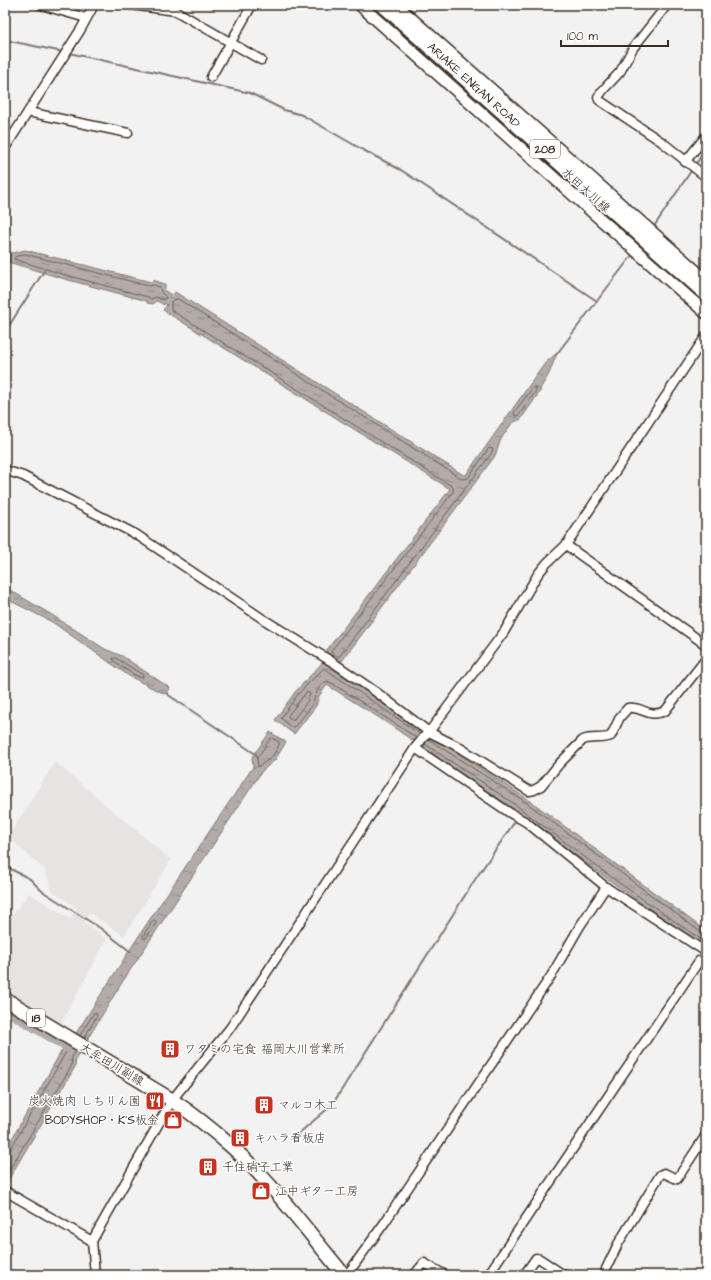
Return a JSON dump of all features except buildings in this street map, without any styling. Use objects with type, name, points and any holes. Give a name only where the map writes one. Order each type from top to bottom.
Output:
[{"type":"highway","name":"ARIAKE ENGAN ROAD","points":[[384,5],[706,293]]},
{"type":"highway","name":"ARIAKE ENGAN ROAD","points":[[391,5],[706,289]]},
{"type":"main road","name":"水田大川線","points":[[360,5],[706,313]]},
{"type":"main road","name":"水田大川線","points":[[396,5],[706,280]]},
{"type":"main road","name":"大牟田川副線","points":[[5,998],[191,1113],[233,1148],[265,1181],[346,1275]]},
{"type":"street","points":[[41,5],[86,18]]},
{"type":"street","points":[[5,147],[66,53],[94,5]]},
{"type":"street","points":[[131,5],[176,11],[261,60]]},
{"type":"street","points":[[211,77],[252,5]]},
{"type":"street","points":[[667,5],[632,48],[620,72],[598,97],[599,100],[662,142],[680,156],[685,162],[706,177]]},
{"type":"street","points":[[28,112],[128,134]]},
{"type":"street","points":[[685,162],[706,136]]},
{"type":"street","points":[[95,1275],[92,1241],[172,1100],[230,1028],[416,747],[504,632],[538,574],[566,545],[706,336]]},
{"type":"street","points":[[5,470],[23,476],[137,535],[263,619],[334,663],[376,692],[428,732],[500,772],[526,790],[534,790],[541,786],[560,763],[587,738],[603,738],[611,736],[620,716],[628,708],[635,708],[654,714],[660,714],[665,711],[706,659]]},
{"type":"street","points":[[566,545],[706,645]]},
{"type":"street","points":[[416,747],[510,813],[526,822],[606,887],[706,952]]},
{"type":"street","points":[[346,1275],[385,1222],[551,976],[580,926],[606,887]]},
{"type":"street","points":[[488,1275],[699,961]]},
{"type":"street","points":[[606,1275],[606,1269],[618,1244],[660,1175],[665,1174],[677,1179],[706,1135]]},
{"type":"street","points":[[5,1191],[92,1241]]},
{"type":"street","points":[[524,1275],[536,1258],[540,1259],[564,1275]]},
{"type":"street","points":[[414,1275],[424,1262],[445,1275]]},
{"type":"shaded area","points":[[55,762],[171,860],[124,936],[89,912],[84,923],[107,939],[59,1027],[5,990],[5,925],[29,893],[70,919],[77,907],[52,891],[45,870],[8,837]]},
{"type":"water","points":[[25,250],[151,282],[153,280],[165,284],[164,290],[171,295],[169,297],[171,298],[175,292],[465,476],[545,363],[557,353],[549,374],[540,389],[541,390],[521,419],[512,423],[501,439],[495,456],[342,661],[338,662],[326,655],[326,651],[450,489],[163,310],[167,305],[165,303],[164,305],[157,301],[153,304],[147,303],[147,301],[5,261],[5,251],[13,253]]},
{"type":"water","points":[[5,587],[105,649],[122,656],[170,688],[167,694],[129,676],[52,622],[5,598]]},
{"type":"water","points":[[323,662],[422,730],[529,800],[706,931],[706,948],[613,883],[511,807],[378,717],[327,685],[319,696],[316,706],[294,734],[275,720],[295,692]]},
{"type":"water","points":[[270,732],[286,742],[275,760],[262,771],[121,984],[76,1058],[75,1067],[7,1182],[5,1181],[5,1151],[62,1050],[67,1047],[144,928],[253,767],[252,757]]},
{"type":"waterway","points":[[5,40],[63,52]]},
{"type":"waterway","points":[[69,53],[250,93],[284,110],[302,115],[401,170],[597,301],[556,355]]},
{"type":"waterway","points":[[695,165],[706,149]]},
{"type":"waterway","points":[[653,228],[693,168]]},
{"type":"waterway","points":[[597,301],[633,254]]},
{"type":"waterway","points":[[5,332],[44,271]]},
{"type":"waterway","points":[[167,694],[257,755]]},
{"type":"waterway","points":[[298,1134],[332,1105],[476,878],[516,820]]},
{"type":"waterway","points":[[5,866],[30,879],[42,891],[100,928],[131,952]]},
{"type":"waterway","points":[[5,1011],[71,1051]]},
{"type":"place","name":"ワタミの宅食 福岡大川営業所","points":[[170,1049]]},
{"type":"place","name":"炭火焼肉 しちりん園","points":[[155,1101]]},
{"type":"place","name":"マルコ木工","points":[[264,1105]]},
{"type":"place","name":"BODYSHOP・K’S板金","points":[[173,1120]]},
{"type":"place","name":"キハラ看板店","points":[[240,1138]]},
{"type":"place","name":"千住硝子工業","points":[[208,1167]]},
{"type":"place","name":"江中ギター工房","points":[[261,1191]]}]
